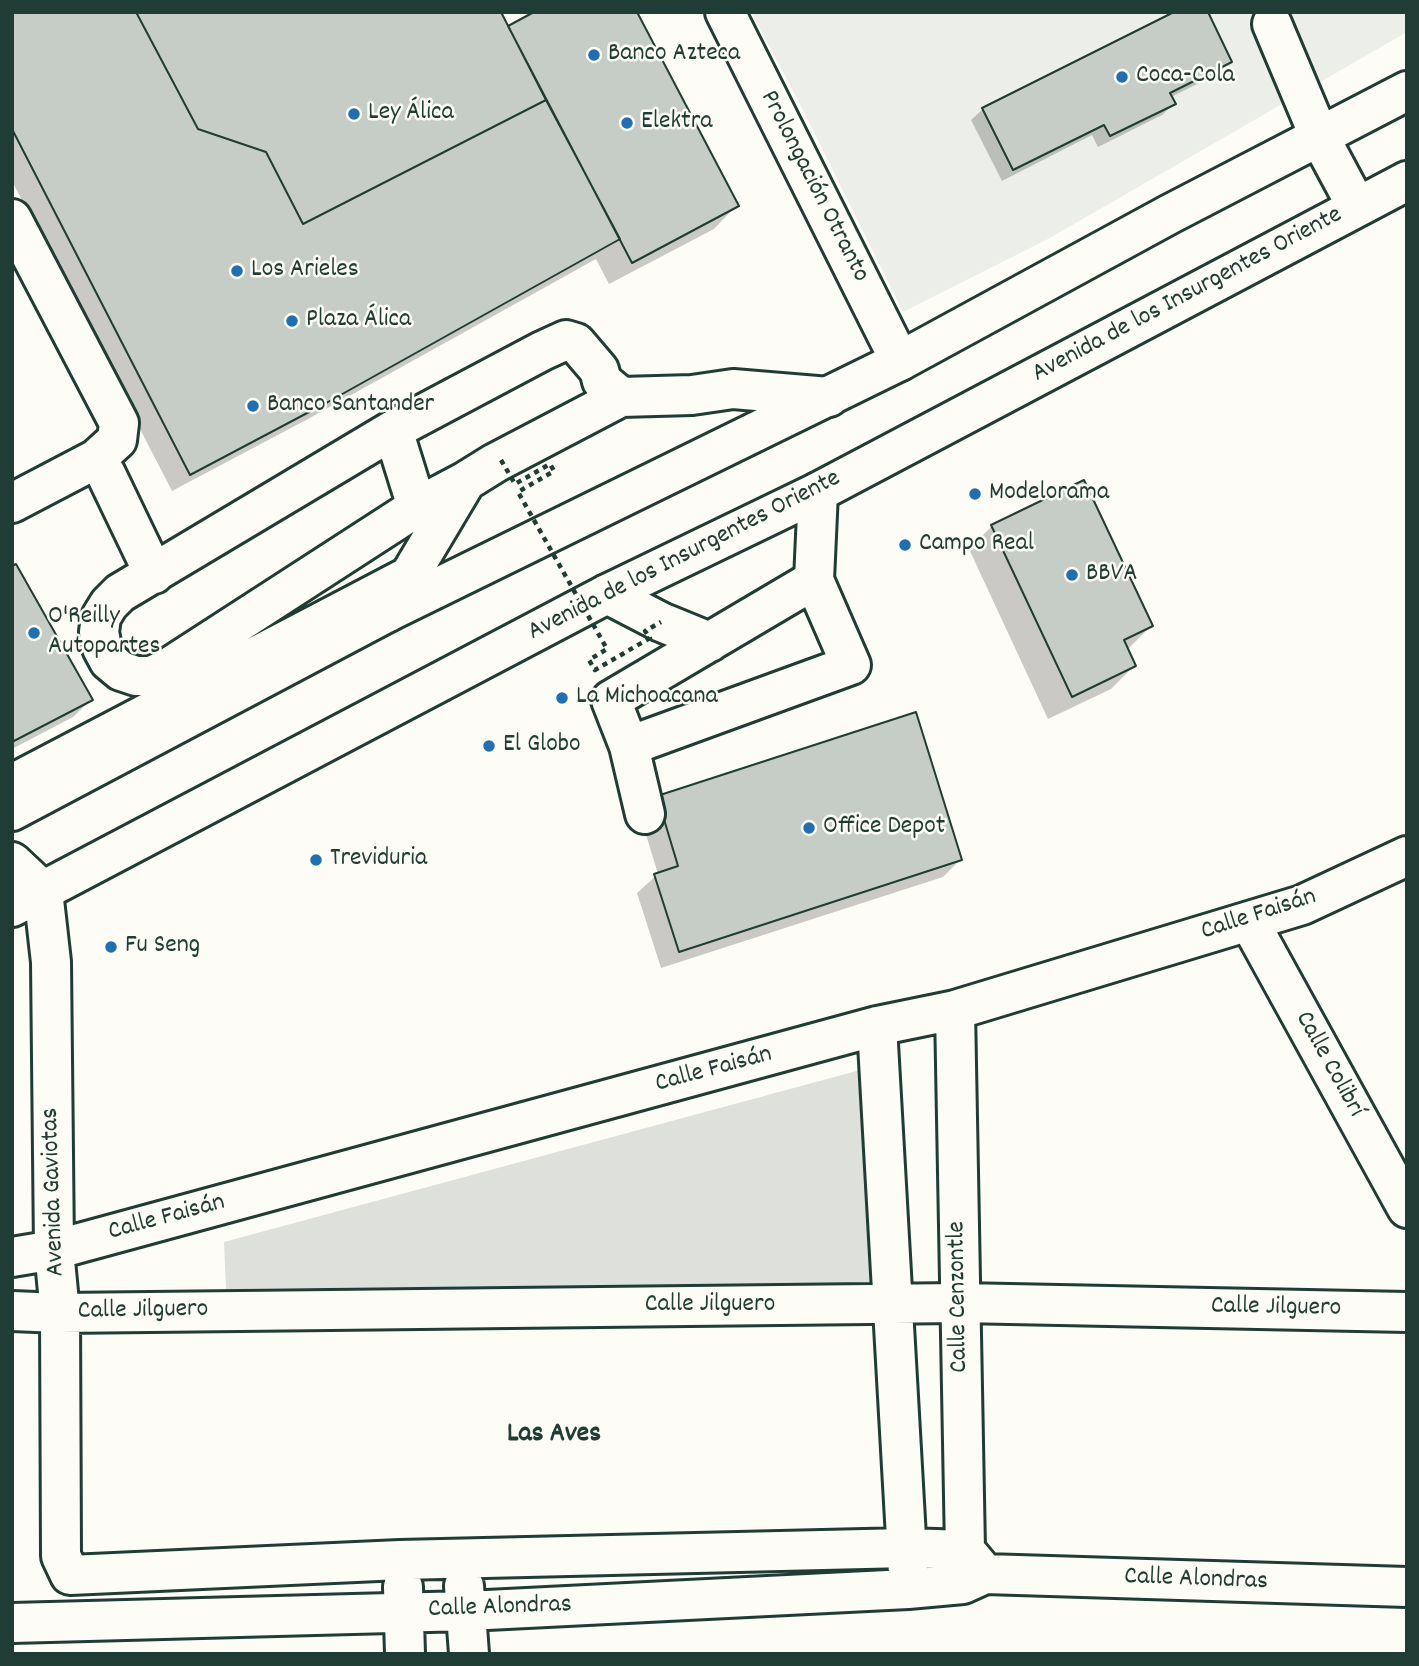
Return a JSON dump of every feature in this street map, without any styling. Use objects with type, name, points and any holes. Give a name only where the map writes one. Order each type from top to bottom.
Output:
[{"type":"main road","name":"Prolongación Otranto","points":[[725,12],[900,361]]},
{"type":"main road","points":[[1272,23],[1320,138],[1357,207]]},
{"type":"main road","points":[[12,811],[388,612],[900,361],[1170,214],[1407,91]]},
{"type":"main road","name":"Avenida de los Insurgentes Oriente","points":[[28,899],[607,594],[818,492],[1407,181]]},
{"type":"main road","points":[[12,219],[119,424],[117,440],[96,459],[12,503]]},
{"type":"main road","points":[[621,397],[602,381],[599,370],[584,350],[576,342],[566,340],[393,430],[120,593],[101,617],[99,632],[102,648],[110,661],[121,671],[136,676],[151,676],[165,670],[417,506],[621,397],[692,395],[733,389],[829,397]]},
{"type":"main road","points":[[393,430],[417,506]]},
{"type":"main road","points":[[96,459],[106,474],[153,574]]},
{"type":"main road","points":[[388,612],[466,481]]},
{"type":"main road","points":[[629,746],[851,665],[814,580],[818,492]]},
{"type":"main road","points":[[12,784],[411,575]]},
{"type":"main road","points":[[645,814],[629,746],[611,700],[814,580]]},
{"type":"main road","points":[[607,594],[661,622],[710,642]]},
{"type":"main road","name":"Calle Faisán","points":[[12,1257],[54,1250],[877,1026],[955,1010],[1302,905],[1407,856]]},
{"type":"main road","points":[[12,862],[28,899]]},
{"type":"main road","name":"Avenida Gaviotas","points":[[28,899],[51,961],[54,1250],[60,1313],[61,1556],[70,1575]]},
{"type":"main road","name":"Calle Colibrí","points":[[1249,921],[1407,1208]]},
{"type":"main road","name":"Calle Cenzontle","points":[[955,1010],[960,1303],[971,1570]]},
{"type":"main road","points":[[877,1026],[908,1589]]},
{"type":"main road","name":"Calle Jilguero","points":[[12,1311],[60,1313],[960,1303],[1407,1312]]},
{"type":"main road","name":"Calle Alondras","points":[[70,1575],[400,1560],[907,1548],[971,1570],[1407,1587]]},
{"type":"main road","points":[[462,1559],[469,1654]]},
{"type":"main road","points":[[400,1560],[405,1613],[405,1654]]},
{"type":"main road","name":"Calle Alondras","points":[[12,1623],[467,1611],[908,1589],[971,1570]]},
{"type":"path","points":[[501,460],[514,484],[550,464],[554,471],[518,492],[607,649],[589,660],[595,670],[650,638],[645,631],[661,622]]},
{"type":"shaded area","points":[[751,12],[1407,12],[1407,32],[1048,239],[903,312],[800,104]]},
{"type":"shaded area","points":[[864,1069],[874,1283],[226,1289],[224,1242]]},
{"type":"building","name":"Plaza Álica","points":[[12,12],[136,12],[198,129],[266,152],[303,224],[546,100],[620,239],[328,402],[190,475],[12,129]]},
{"type":"building","name":"Ley Álica","points":[[136,12],[501,12],[546,100],[303,224],[266,152],[198,129]]},
{"type":"building","name":"Elektra","points":[[534,12],[637,12],[739,206],[632,263],[508,26]]},
{"type":"building","name":"Coca-Cola","points":[[1174,12],[1208,12],[1232,62],[1170,93],[1176,104],[1110,136],[1104,125],[1013,170],[982,108]]},
{"type":"building","name":"BBVA","points":[[1084,480],[1153,626],[1124,640],[1136,666],[1072,697],[991,525]]},
{"type":"building","name":"O'Reilly Autopartes","points":[[16,564],[93,700],[12,742],[12,566]]},
{"type":"building","name":"Office Depot","points":[[916,712],[962,860],[679,952],[654,874],[678,866],[657,796]]},
{"type":"place","name":"Banco Azteca","points":[[594,55]]},
{"type":"place","name":"Coca-Cola","points":[[1122,77]]},
{"type":"place","name":"Ley Álica","points":[[354,114]]},
{"type":"place","name":"Elektra","points":[[627,123]]},
{"type":"place","name":"Los Arieles","points":[[237,271]]},
{"type":"place","name":"Plaza Álica","points":[[292,321]]},
{"type":"place","name":"Banco Santander","points":[[253,406]]},
{"type":"place","name":"Modelorama","points":[[975,494]]},
{"type":"place","name":"Campo Real","points":[[905,545]]},
{"type":"place","name":"BBVA","points":[[1072,575]]},
{"type":"place","name":"O'Reilly Autopartes","points":[[34,633]]},
{"type":"place","name":"La Michoacana","points":[[562,698]]},
{"type":"place","name":"El Globo","points":[[489,746]]},
{"type":"place","name":"Office Depot","points":[[809,828]]},
{"type":"place","name":"Treviduria","points":[[316,860]]},
{"type":"place","name":"Fu Seng","points":[[111,947]]},
{"type":"district","name":"Las Aves","points":[[554,1436]]}]
